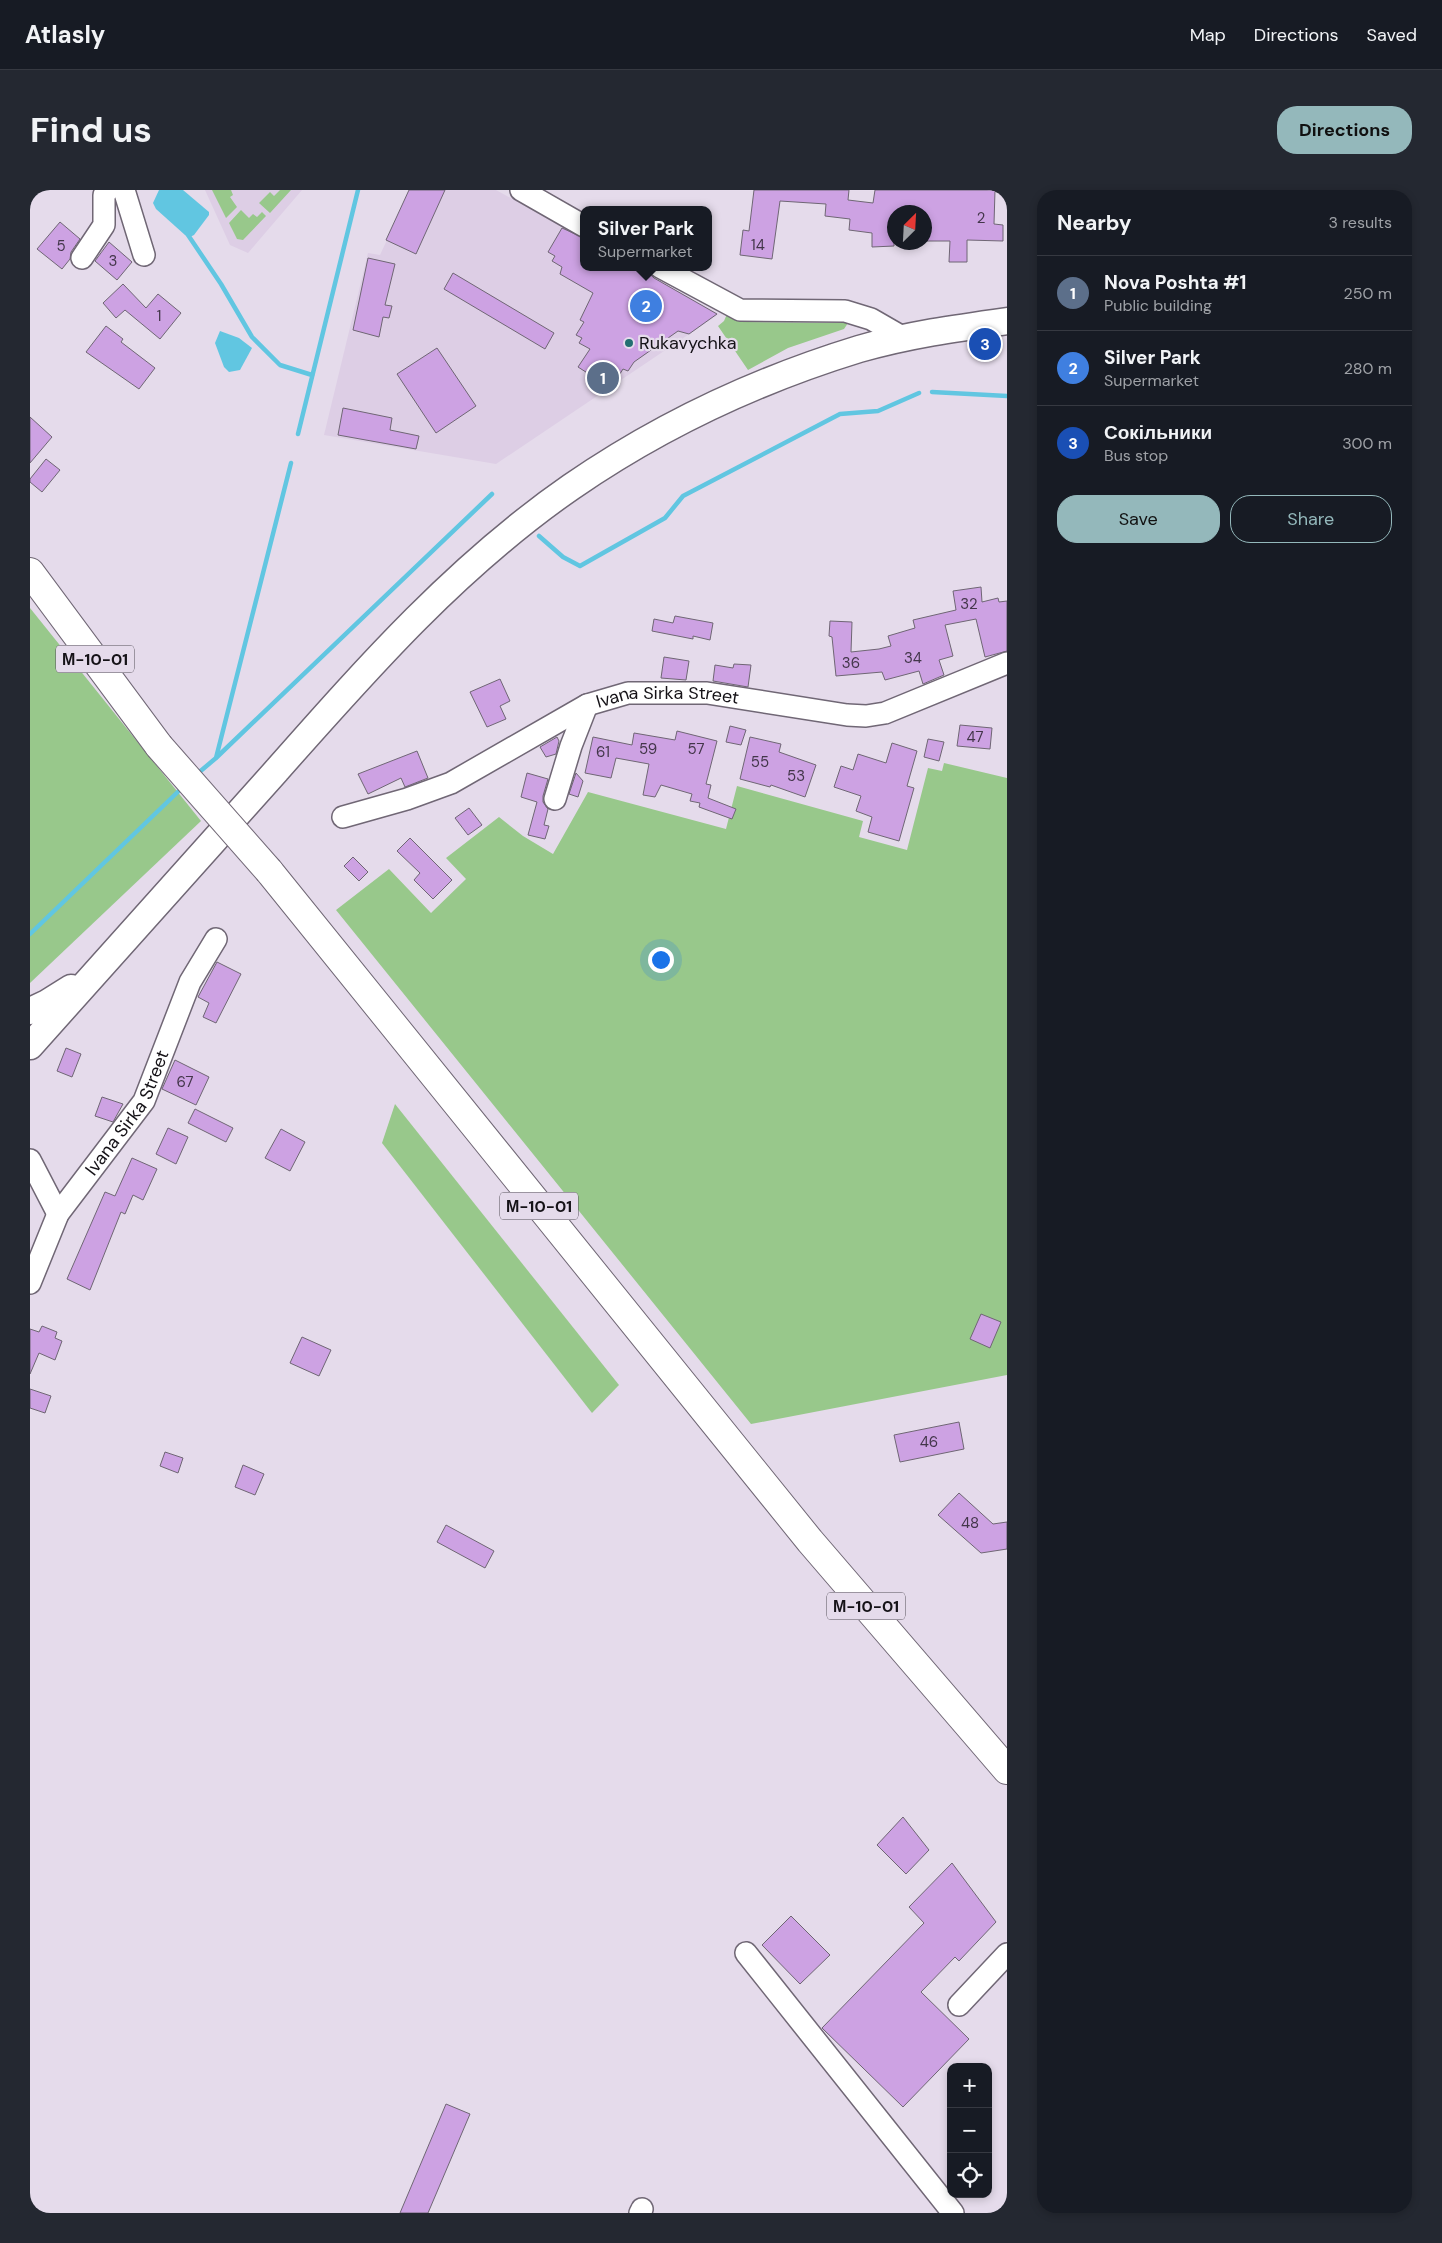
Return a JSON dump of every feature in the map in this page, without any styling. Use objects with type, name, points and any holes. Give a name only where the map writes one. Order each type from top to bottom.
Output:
[{"type":"highway","name":"М-10-01","points":[[30,572],[159,746],[268,871],[810,1541],[1007,1770]]},
{"type":"highway","name":"М-10-01","points":[[922,1672],[1007,1791]]},
{"type":"main road","points":[[30,1046],[389,645],[448,586],[491,548],[578,483],[672,427],[732,397],[794,372],[860,349],[904,338],[1007,321]]},
{"type":"main road","points":[[30,1010],[47,1004],[101,968]]},
{"type":"street","points":[[82,258],[104,225],[104,195],[108,190]]},
{"type":"street","points":[[124,190],[144,255]]},
{"type":"street","points":[[521,190],[580,224]]},
{"type":"street","points":[[667,271],[740,310],[845,311],[871,319],[904,338]]},
{"type":"street","name":"Ivana Sirka Street","points":[[343,817],[451,783],[587,705],[632,693],[699,692],[847,715],[874,716],[1007,663]]},
{"type":"street","points":[[556,798],[571,746],[587,705]]},
{"type":"street","name":"Ivana Sirka Street","points":[[30,1283],[58,1214],[144,1101],[190,982],[216,939]]},
{"type":"street","points":[[30,1160],[58,1214]]},
{"type":"street","points":[[746,1953],[953,2213]]},
{"type":"street","points":[[958,2006],[1007,1954]]},
{"type":"shaded area","points":[[205,190],[302,190],[248,253],[230,245]]},
{"type":"shaded area","points":[[410,190],[496,190],[580,236],[580,271],[642,271],[719,314],[496,464],[324,435],[368,253],[380,255]]},
{"type":"green space","points":[[212,190],[231,190],[233,195],[230,197],[237,207],[226,218]]},
{"type":"green space","points":[[280,190],[291,190],[270,213],[259,203],[270,192],[274,196]]},
{"type":"green space","points":[[241,210],[249,218],[253,214],[257,217],[262,212],[266,216],[243,240],[237,239],[229,223]]},
{"type":"green space","points":[[727,314],[747,322],[848,323],[844,329],[788,348],[748,370],[718,326],[724,321]]},
{"type":"green space","points":[[30,608],[201,821],[30,983]]},
{"type":"green space","points":[[944,763],[1007,778],[1007,1375],[751,1424],[336,910],[389,869],[431,913],[466,879],[446,858],[499,817],[523,836],[553,854],[588,792],[726,829],[737,786],[863,821],[859,837],[907,850],[928,768],[942,771]]},
{"type":"green space","points":[[395,1104],[619,1385],[592,1413],[382,1143]]},
{"type":"water","points":[[159,190],[183,190],[209,212],[209,215],[194,235],[190,237],[185,235],[156,209],[153,203]]},
{"type":"water","points":[[220,331],[239,338],[252,348],[240,370],[229,372],[224,367],[215,343]]},
{"type":"building","points":[[409,190],[445,190],[416,254],[386,240]]},
{"type":"building","points":[[754,190],[849,190],[848,200],[873,203],[875,190],[995,190],[994,224],[1003,225],[1003,241],[967,240],[967,262],[949,262],[950,241],[932,241],[932,205],[887,205],[887,246],[872,247],[872,233],[849,230],[850,219],[825,216],[826,204],[780,201],[772,259],[740,255],[743,230],[749,231]]},
{"type":"building","points":[[60,222],[80,239],[71,252],[70,259],[62,269],[37,249]]},
{"type":"building","points":[[562,228],[580,236],[580,271],[646,271],[654,278],[717,314],[689,334],[678,331],[634,362],[628,371],[623,369],[611,388],[578,367],[590,349],[579,343],[582,338],[576,335],[584,322],[580,320],[593,293],[560,274],[562,267],[552,261],[555,256],[548,252]]},
{"type":"building","points":[[109,242],[132,262],[117,280],[95,261]]},
{"type":"building","points":[[368,258],[395,264],[385,305],[392,306],[389,318],[383,317],[379,337],[353,330]]},
{"type":"building","points":[[453,273],[554,333],[545,349],[444,289]]},
{"type":"building","points":[[123,284],[146,308],[158,294],[181,313],[160,339],[125,310],[116,318],[103,303]]},
{"type":"building","points":[[106,326],[123,339],[121,342],[155,368],[139,389],[86,352]]},
{"type":"building","points":[[437,348],[476,406],[436,433],[397,374]]},
{"type":"building","points":[[343,408],[392,418],[390,430],[419,436],[416,449],[338,435]]},
{"type":"building","points":[[30,417],[52,437],[30,463]]},
{"type":"building","points":[[46,459],[60,470],[42,492],[30,482],[30,479]]},
{"type":"building","points":[[981,587],[982,602],[998,598],[999,602],[1007,601],[1007,651],[985,657],[976,619],[945,625],[953,656],[939,660],[944,675],[923,684],[919,671],[885,680],[882,672],[836,676],[832,637],[829,636],[830,621],[852,622],[851,652],[879,649],[891,646],[888,636],[915,628],[913,620],[956,610],[953,591]]},
{"type":"building","points":[[675,616],[713,623],[710,640],[693,636],[693,639],[652,631],[654,619],[673,623]]},
{"type":"building","points":[[664,657],[689,661],[686,680],[661,678]]},
{"type":"building","points":[[734,664],[751,665],[748,687],[713,681],[715,665],[733,668]]},
{"type":"building","points":[[500,679],[510,701],[500,706],[506,719],[487,727],[470,692]]},
{"type":"building","points":[[960,725],[992,728],[990,749],[957,746]]},
{"type":"building","points":[[730,726],[746,730],[741,745],[726,742]]},
{"type":"building","points":[[677,731],[717,741],[706,784],[711,785],[708,798],[736,809],[732,819],[699,807],[700,803],[690,801],[692,794],[661,785],[655,797],[643,795],[649,764],[616,758],[611,778],[585,773],[593,737],[632,745],[634,733],[675,740]]},
{"type":"building","points":[[557,737],[559,741],[556,754],[546,757],[540,747]]},
{"type":"building","points":[[750,737],[781,744],[779,752],[816,765],[805,797],[771,785],[770,787],[740,779]]},
{"type":"building","points":[[928,739],[944,742],[939,761],[924,757]]},
{"type":"building","points":[[892,743],[917,751],[907,786],[914,788],[899,841],[868,832],[872,817],[856,811],[861,796],[834,787],[841,766],[853,770],[858,754],[886,763]]},
{"type":"building","points":[[417,751],[428,778],[405,787],[401,778],[368,794],[358,774]]},
{"type":"building","points":[[527,773],[548,779],[543,796],[543,802],[548,809],[544,825],[549,826],[545,839],[528,835],[537,802],[521,797]]},
{"type":"building","points":[[576,773],[583,781],[578,797],[569,794]]},
{"type":"building","points":[[469,808],[482,825],[468,835],[455,818]]},
{"type":"building","points":[[410,838],[452,880],[433,899],[414,880],[420,873],[397,851]]},
{"type":"building","points":[[353,857],[368,872],[359,881],[344,866]]},
{"type":"building","points":[[217,962],[241,974],[216,1023],[203,1017],[209,1003],[198,997]]},
{"type":"building","points":[[66,1048],[81,1054],[72,1077],[57,1071]]},
{"type":"building","points":[[175,1060],[209,1077],[196,1105],[162,1089]]},
{"type":"building","points":[[102,1097],[123,1104],[113,1122],[95,1116]]},
{"type":"building","points":[[195,1109],[233,1128],[226,1142],[188,1123]]},
{"type":"building","points":[[168,1128],[188,1137],[176,1164],[156,1154]]},
{"type":"building","points":[[281,1129],[305,1142],[290,1171],[265,1158]]},
{"type":"building","points":[[132,1158],[157,1169],[143,1200],[133,1195],[125,1214],[121,1212],[90,1290],[67,1279],[105,1192],[115,1196]]},
{"type":"building","points":[[981,1314],[1001,1322],[990,1348],[970,1339]]},
{"type":"building","points":[[42,1326],[57,1332],[55,1338],[62,1341],[55,1360],[39,1353],[30,1374],[30,1329],[39,1332]]},
{"type":"building","points":[[302,1337],[331,1350],[319,1376],[290,1363]]},
{"type":"building","points":[[30,1389],[51,1396],[45,1413],[30,1408]]},
{"type":"building","points":[[959,1422],[964,1449],[900,1462],[894,1435]]},
{"type":"building","points":[[165,1452],[183,1458],[178,1473],[160,1466]]},
{"type":"building","points":[[243,1465],[264,1474],[255,1495],[235,1487]]},
{"type":"building","points":[[959,1493],[993,1524],[1007,1522],[1007,1549],[981,1553],[938,1515]]},
{"type":"building","points":[[446,1525],[494,1551],[485,1568],[437,1542]]},
{"type":"building","points":[[903,1817],[929,1850],[906,1874],[877,1845]]},
{"type":"building","points":[[952,1863],[996,1922],[959,1961],[955,1957],[921,1992],[969,2039],[903,2107],[822,2028],[924,1923],[909,1907]]},
{"type":"building","points":[[791,1916],[830,1955],[800,1984],[762,1945]]},
{"type":"building","points":[[446,2104],[470,2114],[428,2213],[400,2213]]},
{"type":"waterway","points":[[298,434],[358,190]]},
{"type":"waterway","points":[[186,232],[221,284],[252,337],[280,365],[312,375]]},
{"type":"waterway","points":[[932,392],[1007,396]]},
{"type":"waterway","points":[[539,536],[563,557],[580,566],[665,518],[683,496],[840,414],[878,411],[919,393]]},
{"type":"waterway","points":[[197,774],[216,758],[291,463]]},
{"type":"waterway","points":[[217,757],[492,494]]},
{"type":"waterway","points":[[30,934],[184,786]]},
{"type":"place","name":"Silver Park","points":[[646,306]]},
{"type":"place","name":"Rukavychka","points":[[629,343]]},
{"type":"place","name":"Сокільники","points":[[985,344]]},
{"type":"place","name":"Nova Poshta #1","points":[[603,378]]}]
